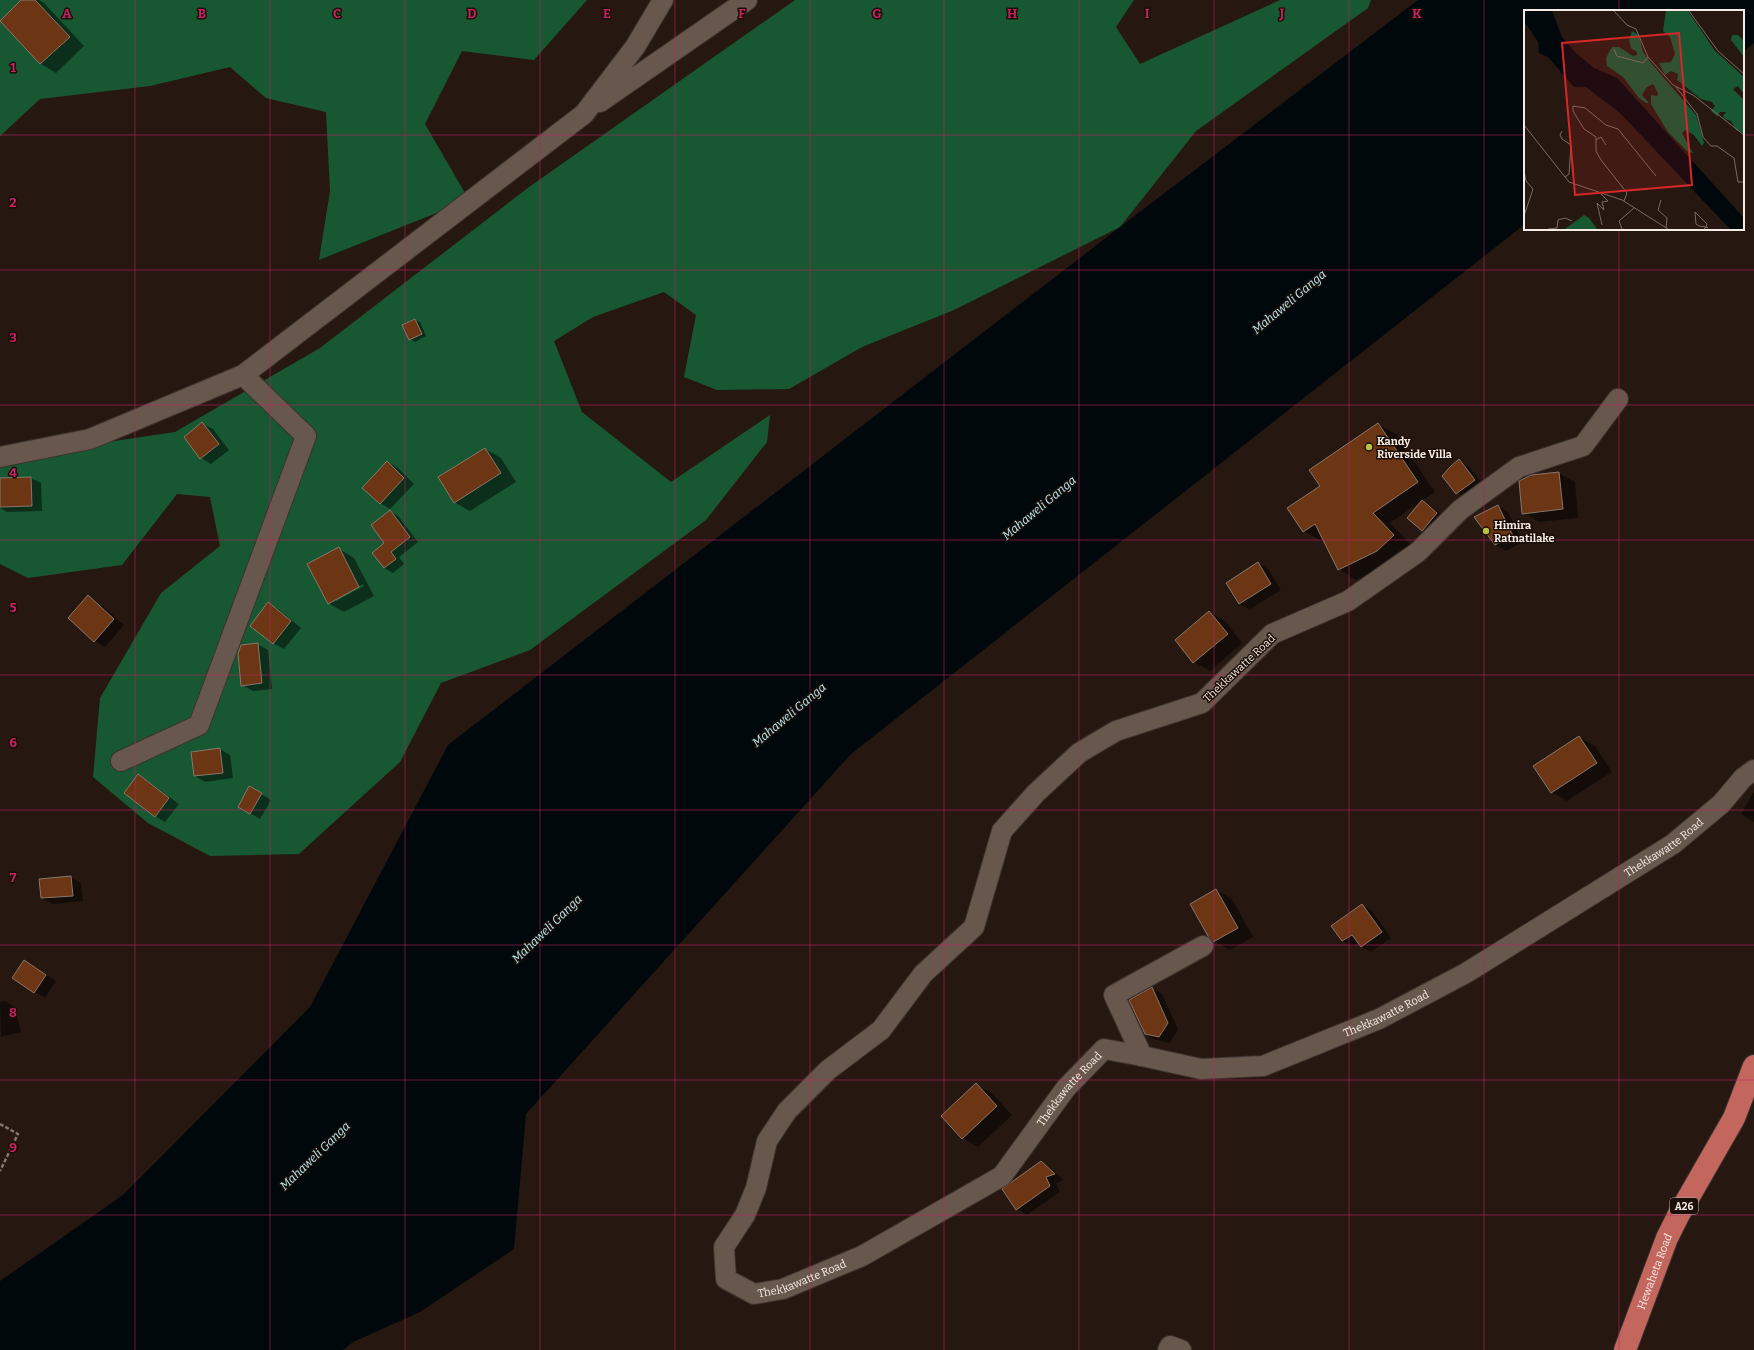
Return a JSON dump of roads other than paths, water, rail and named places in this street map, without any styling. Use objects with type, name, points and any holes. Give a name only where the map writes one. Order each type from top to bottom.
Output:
[{"type":"highway","name":"Hewaheta Road","points":[[1625,1350],[1667,1238],[1679,1214],[1734,1118],[1754,1066]]},
{"type":"street","points":[[584,114],[635,47],[663,0]]},
{"type":"street","points":[[0,457],[90,439],[243,375],[584,114],[747,0]]},
{"type":"street","points":[[121,761],[199,724],[306,436],[243,375]]},
{"type":"street","name":"Thekkawatte Road","points":[[1618,399],[1583,446],[1519,467],[1460,510],[1418,552],[1348,601],[1272,634],[1202,703],[1116,731],[1079,753],[1036,793],[1002,831],[974,927],[923,974],[881,1030],[828,1070],[787,1111],[767,1142],[756,1188],[745,1215],[724,1247],[726,1279],[754,1294],[783,1289],[862,1256],[1002,1176],[1066,1088],[1104,1049],[1201,1069],[1263,1066],[1379,1019],[1466,973],[1673,844],[1721,804],[1743,778],[1754,770]]},
{"type":"street","points":[[1142,1056],[1114,995],[1203,946]]},
{"type":"street","points":[[1168,1350],[1170,1346],[1181,1350]]},
{"type":"water","name":"Mahaweli Ganga","points":[[1418,0],[1754,0],[1754,43],[1744,51],[1744,10],[1524,10],[1524,225],[851,754],[526,1114],[514,1249],[420,1312],[353,1342],[343,1350],[0,1350],[0,1281],[123,1195],[310,1007],[448,745],[1120,227]]},
{"type":"place","name":"Kandy Riverside Villa","points":[[1369,447]]},
{"type":"place","name":"Himira Ratnatilake","points":[[1486,531]]}]
